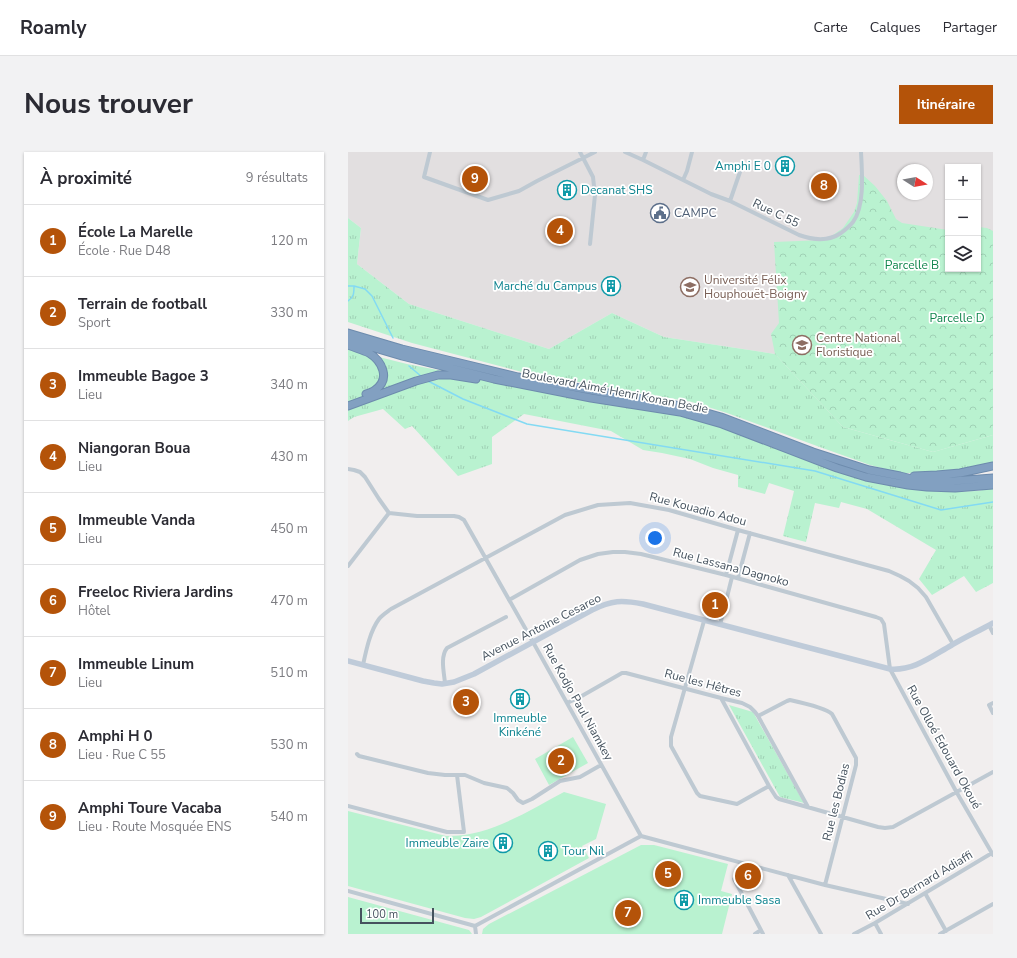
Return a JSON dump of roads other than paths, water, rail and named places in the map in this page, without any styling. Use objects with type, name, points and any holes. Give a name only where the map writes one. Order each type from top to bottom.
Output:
[{"type":"highway","name":"Boulevard Aimé Henri Konan Bedie","points":[[348,333],[387,345],[415,359],[494,379],[591,398],[680,412],[722,424],[837,468],[866,477],[927,487],[955,488],[993,485]]},
{"type":"highway","name":"Boulevard Aimé Henri Konan Bedie","points":[[348,340],[402,353],[518,377],[686,407],[721,417],[813,452],[869,470],[926,481],[953,481],[993,478]]},
{"type":"highway","points":[[348,345],[376,358],[384,372],[380,386],[375,390],[348,402]]},
{"type":"highway","points":[[348,406],[426,377],[451,375],[480,380],[494,379]]},
{"type":"highway","points":[[900,476],[927,476],[960,473],[993,466]]},
{"type":"street","points":[[430,152],[424,177],[488,200],[519,191],[596,152]]},
{"type":"street","points":[[580,152],[593,177],[595,195],[590,244]]},
{"type":"street","name":"Rue C 55","points":[[625,152],[711,194],[730,201],[810,239],[829,238],[838,235],[853,222],[860,205],[862,194],[861,152]]},
{"type":"street","points":[[643,160],[646,152]]},
{"type":"street","points":[[683,180],[692,152]]},
{"type":"street","points":[[730,201],[742,166]]},
{"type":"street","points":[[348,469],[360,472],[365,477],[389,513],[348,566]]},
{"type":"street","name":"Rue Kouadio Adou","points":[[363,665],[367,646],[376,624],[391,608],[565,515],[598,505],[630,503],[669,510],[889,571],[900,576],[918,588],[926,597],[953,644]]},
{"type":"street","name":"Rue Kodjo Paul Niamkey","points":[[389,513],[416,516],[454,516],[464,520],[641,836]]},
{"type":"street","points":[[726,575],[738,530]]},
{"type":"street","points":[[738,578],[750,533]]},
{"type":"street","name":"Rue Lassana Dagnoko","points":[[509,600],[580,560],[598,554],[613,552],[641,554],[738,578],[876,617],[884,624],[890,669]]},
{"type":"street","points":[[728,568],[740,571]]},
{"type":"street","points":[[720,625],[732,577]]},
{"type":"street","name":"Avenue Antoine Cesareo","points":[[348,661],[423,682],[454,682],[474,674],[592,610],[605,604],[627,601],[898,670],[917,665],[991,624]]},
{"type":"street","points":[[445,683],[444,652],[448,648],[506,617]]},
{"type":"street","points":[[704,621],[672,737],[671,746],[700,796],[737,804],[769,786]]},
{"type":"street","points":[[991,624],[993,633]]},
{"type":"street","name":"Rue Olloé Edouard Okoué","points":[[890,669],[957,793],[993,854]]},
{"type":"street","name":"Rue les Hêtres","points":[[567,703],[622,673],[742,703],[750,707],[758,716],[808,807]]},
{"type":"street","points":[[721,698],[776,797],[844,817],[885,828],[893,827],[993,772]]},
{"type":"street","name":"Rue les Bodias","points":[[758,716],[790,700],[829,711],[856,758],[856,766],[844,817],[825,885]]},
{"type":"street","points":[[993,703],[989,705],[993,713]]},
{"type":"street","points":[[356,754],[422,772],[445,775],[465,775],[492,786],[507,788],[520,802],[523,803],[560,781],[580,777],[601,765]]},
{"type":"street","points":[[348,806],[447,832],[464,832],[457,775]]},
{"type":"street","points":[[348,891],[475,926],[641,836],[825,885],[908,904]]},
{"type":"street","name":"Rue Dr Bernard Adiaffi","points":[[854,934],[993,854]]},
{"type":"street","points":[[788,875],[821,934]]},
{"type":"street","points":[[734,878],[762,932],[755,934]]},
{"type":"street","points":[[925,893],[946,931]]},
{"type":"street","points":[[940,934],[993,904]]},
{"type":"street","points":[[875,923],[881,934]]},
{"type":"street","points":[[475,926],[476,934]]},
{"type":"waterway","points":[[348,286],[365,289],[372,296],[393,338]]},
{"type":"waterway","points":[[348,301],[353,295],[354,286]]},
{"type":"waterway","points":[[409,366],[422,377]]},
{"type":"waterway","points":[[428,381],[463,399],[527,424],[815,471],[941,510],[993,502]]},
{"type":"place","name":"Amphi E 0","points":[[785,166]]},
{"type":"place","name":"Amphi Toure Vacaba","points":[[475,179]]},
{"type":"place","name":"Amphi H 0","points":[[824,186]]},
{"type":"place","name":"Decanat SHS","points":[[567,190]]},
{"type":"place","name":"CAMPC","points":[[660,213]]},
{"type":"place","name":"Niangoran Boua","points":[[560,231]]},
{"type":"place","name":"Marché du Campus","points":[[611,286]]},
{"type":"place","name":"Université Félix Houphouët-Boigny","points":[[690,287]]},
{"type":"place","name":"Centre National Floristique","points":[[802,345]]},
{"type":"place","name":"École La Marelle","points":[[715,605]]},
{"type":"place","name":"Immeuble Kinkéné","points":[[520,699]]},
{"type":"place","name":"Immeuble Bagoe 3","points":[[466,702]]},
{"type":"place","name":"Terrain de football","points":[[561,761]]},
{"type":"place","name":"Immeuble Zaire","points":[[503,843]]},
{"type":"place","name":"Tour Nil","points":[[548,851]]},
{"type":"place","name":"Immeuble Vanda","points":[[668,874]]},
{"type":"place","name":"Freeloc Riviera Jardins","points":[[748,876]]},
{"type":"place","name":"Immeuble Sasa","points":[[684,900]]},
{"type":"place","name":"Immeuble Linum","points":[[628,913]]},
{"type":"park label","name":"Parcelle B","points":[[912,265]]},
{"type":"park label","name":"Parcelle D","points":[[957,318]]}]
